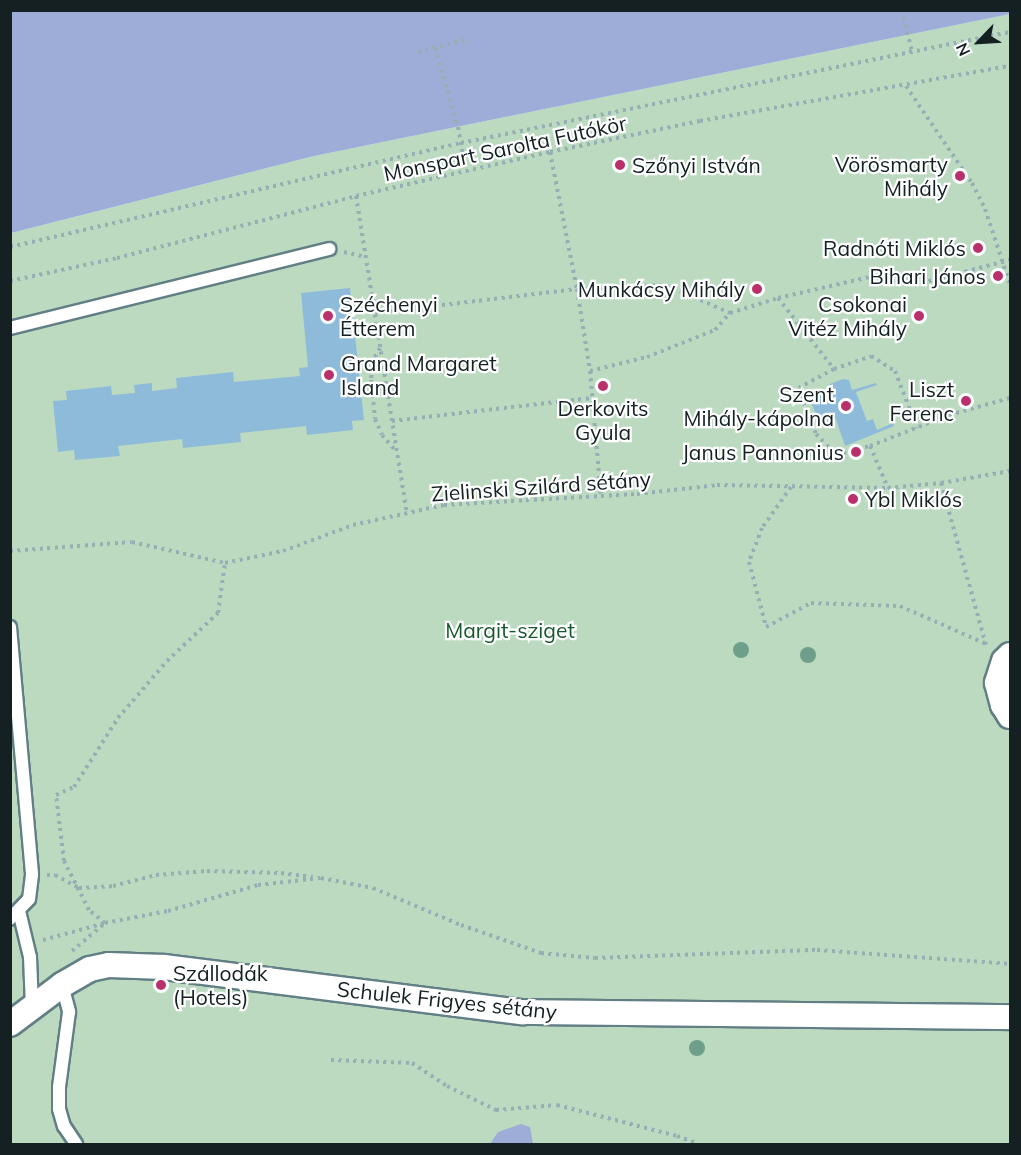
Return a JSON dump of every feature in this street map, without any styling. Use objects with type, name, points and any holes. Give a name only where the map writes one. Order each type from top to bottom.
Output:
[{"type":"street","points":[[1011,655],[1004,661],[997,683],[1003,705],[1011,716]]},
{"type":"street","name":"Schulek Frigyes sétány","points":[[10,1024],[62,985],[90,969],[109,965],[147,966],[522,1012],[1011,1017]]},
{"type":"lane","points":[[10,328],[329,249]]},
{"type":"lane","points":[[10,627],[32,875],[29,899],[15,915],[28,944],[32,1007]]},
{"type":"lane","points":[[62,985],[69,1012],[59,1087],[59,1109],[64,1126],[76,1144]]},
{"type":"path","points":[[902,10],[912,52]]},
{"type":"path","points":[[10,247],[461,143],[1011,32]]},
{"type":"path","points":[[418,52],[468,39]]},
{"type":"path","points":[[435,48],[461,143],[466,171]]},
{"type":"path","name":"Monspart Sarolta Futókör","points":[[10,281],[117,258],[356,196],[550,152],[700,121],[1011,66]]},
{"type":"path","points":[[906,86],[972,183],[985,209],[1011,284]]},
{"type":"path","points":[[550,152],[577,289],[590,371],[601,496]]},
{"type":"path","points":[[356,196],[406,514]]},
{"type":"path","points":[[329,249],[366,257]]},
{"type":"path","points":[[590,371],[647,357],[715,330],[730,313],[778,298],[870,277],[914,285],[1011,260]]},
{"type":"path","points":[[375,313],[577,289],[666,285],[730,313]]},
{"type":"path","points":[[778,298],[834,369]]},
{"type":"path","points":[[380,347],[373,360],[371,380],[375,419],[382,435],[397,452]]},
{"type":"path","points":[[917,428],[895,371],[871,356],[834,369],[799,388],[816,434],[836,455],[870,446],[917,428],[949,415],[1011,398]]},
{"type":"path","points":[[392,420],[592,398]]},
{"type":"path","points":[[870,446],[888,488]]},
{"type":"path","name":"Zielinski Szilárd sétány","points":[[10,551],[132,543],[225,563],[283,551],[353,525],[444,505],[601,496],[717,485],[888,488],[940,483],[1011,471]]},
{"type":"path","points":[[940,483],[997,683]]},
{"type":"path","points":[[791,487],[762,528],[749,562],[766,627],[811,603],[900,606],[986,644]]},
{"type":"path","points":[[105,923],[89,910],[64,861],[56,795],[74,787],[118,718],[167,661],[218,613],[225,563]]},
{"type":"path","points":[[32,875],[55,875],[79,888],[113,886],[156,875],[207,871],[281,873],[321,878],[373,888],[461,925],[541,953],[595,958],[817,950],[1011,964]]},
{"type":"path","points":[[28,944],[105,923],[168,910],[258,885],[321,878]]},
{"type":"path","points":[[331,1060],[412,1063],[447,1086],[496,1110],[557,1106],[677,1136],[699,1144]]},
{"type":"green space","name":"Margit-sziget","points":[[1010,14],[1010,1144],[11,1144],[11,233],[314,156]]},
{"type":"water","points":[[11,10],[1010,10],[1010,14],[314,156],[11,233]]},
{"type":"water","points":[[521,1124],[530,1127],[533,1144],[490,1144],[498,1132]]},
{"type":"building","name":"Grand Margaret Island","points":[[350,288],[364,420],[352,421],[353,430],[307,435],[306,426],[240,433],[241,442],[183,448],[182,439],[118,446],[120,456],[75,460],[74,450],[58,452],[53,401],[67,400],[66,391],[111,386],[112,395],[135,393],[134,385],[152,383],[152,391],[177,388],[176,378],[233,372],[234,382],[300,376],[299,368],[308,367],[301,293]]},
{"type":"building","name":"Szent Mihály-kápolna","points":[[843,379],[849,380],[852,390],[876,383],[877,385],[856,392],[867,421],[873,419],[877,430],[893,423],[894,426],[845,446],[834,414],[818,420],[808,394],[815,391],[817,397],[827,393],[830,384]]},
{"type":"place","name":"Szőnyi István","points":[[620,165]]},
{"type":"place","name":"Vörösmarty Mihály","points":[[960,176]]},
{"type":"place","name":"Radnóti Miklós","points":[[978,248]]},
{"type":"place","name":"Bihari János","points":[[998,276]]},
{"type":"place","name":"Munkácsy Mihály","points":[[757,289]]},
{"type":"place","name":"Széchenyi Étterem","points":[[328,316]]},
{"type":"place","name":"Csokonai Vitéz Mihály","points":[[919,316]]},
{"type":"place","name":"Grand Margaret Island","points":[[329,375]]},
{"type":"place","name":"Derkovits Gyula","points":[[603,386]]},
{"type":"place","name":"Liszt Ferenc","points":[[966,401]]},
{"type":"place","name":"Szent Mihály-kápolna","points":[[846,406]]},
{"type":"place","name":"Janus Pannonius","points":[[856,452]]},
{"type":"place","name":"Ybl Miklós","points":[[853,499]]},
{"type":"place","name":"Szállodák (Hotels)","points":[[161,985]]}]
